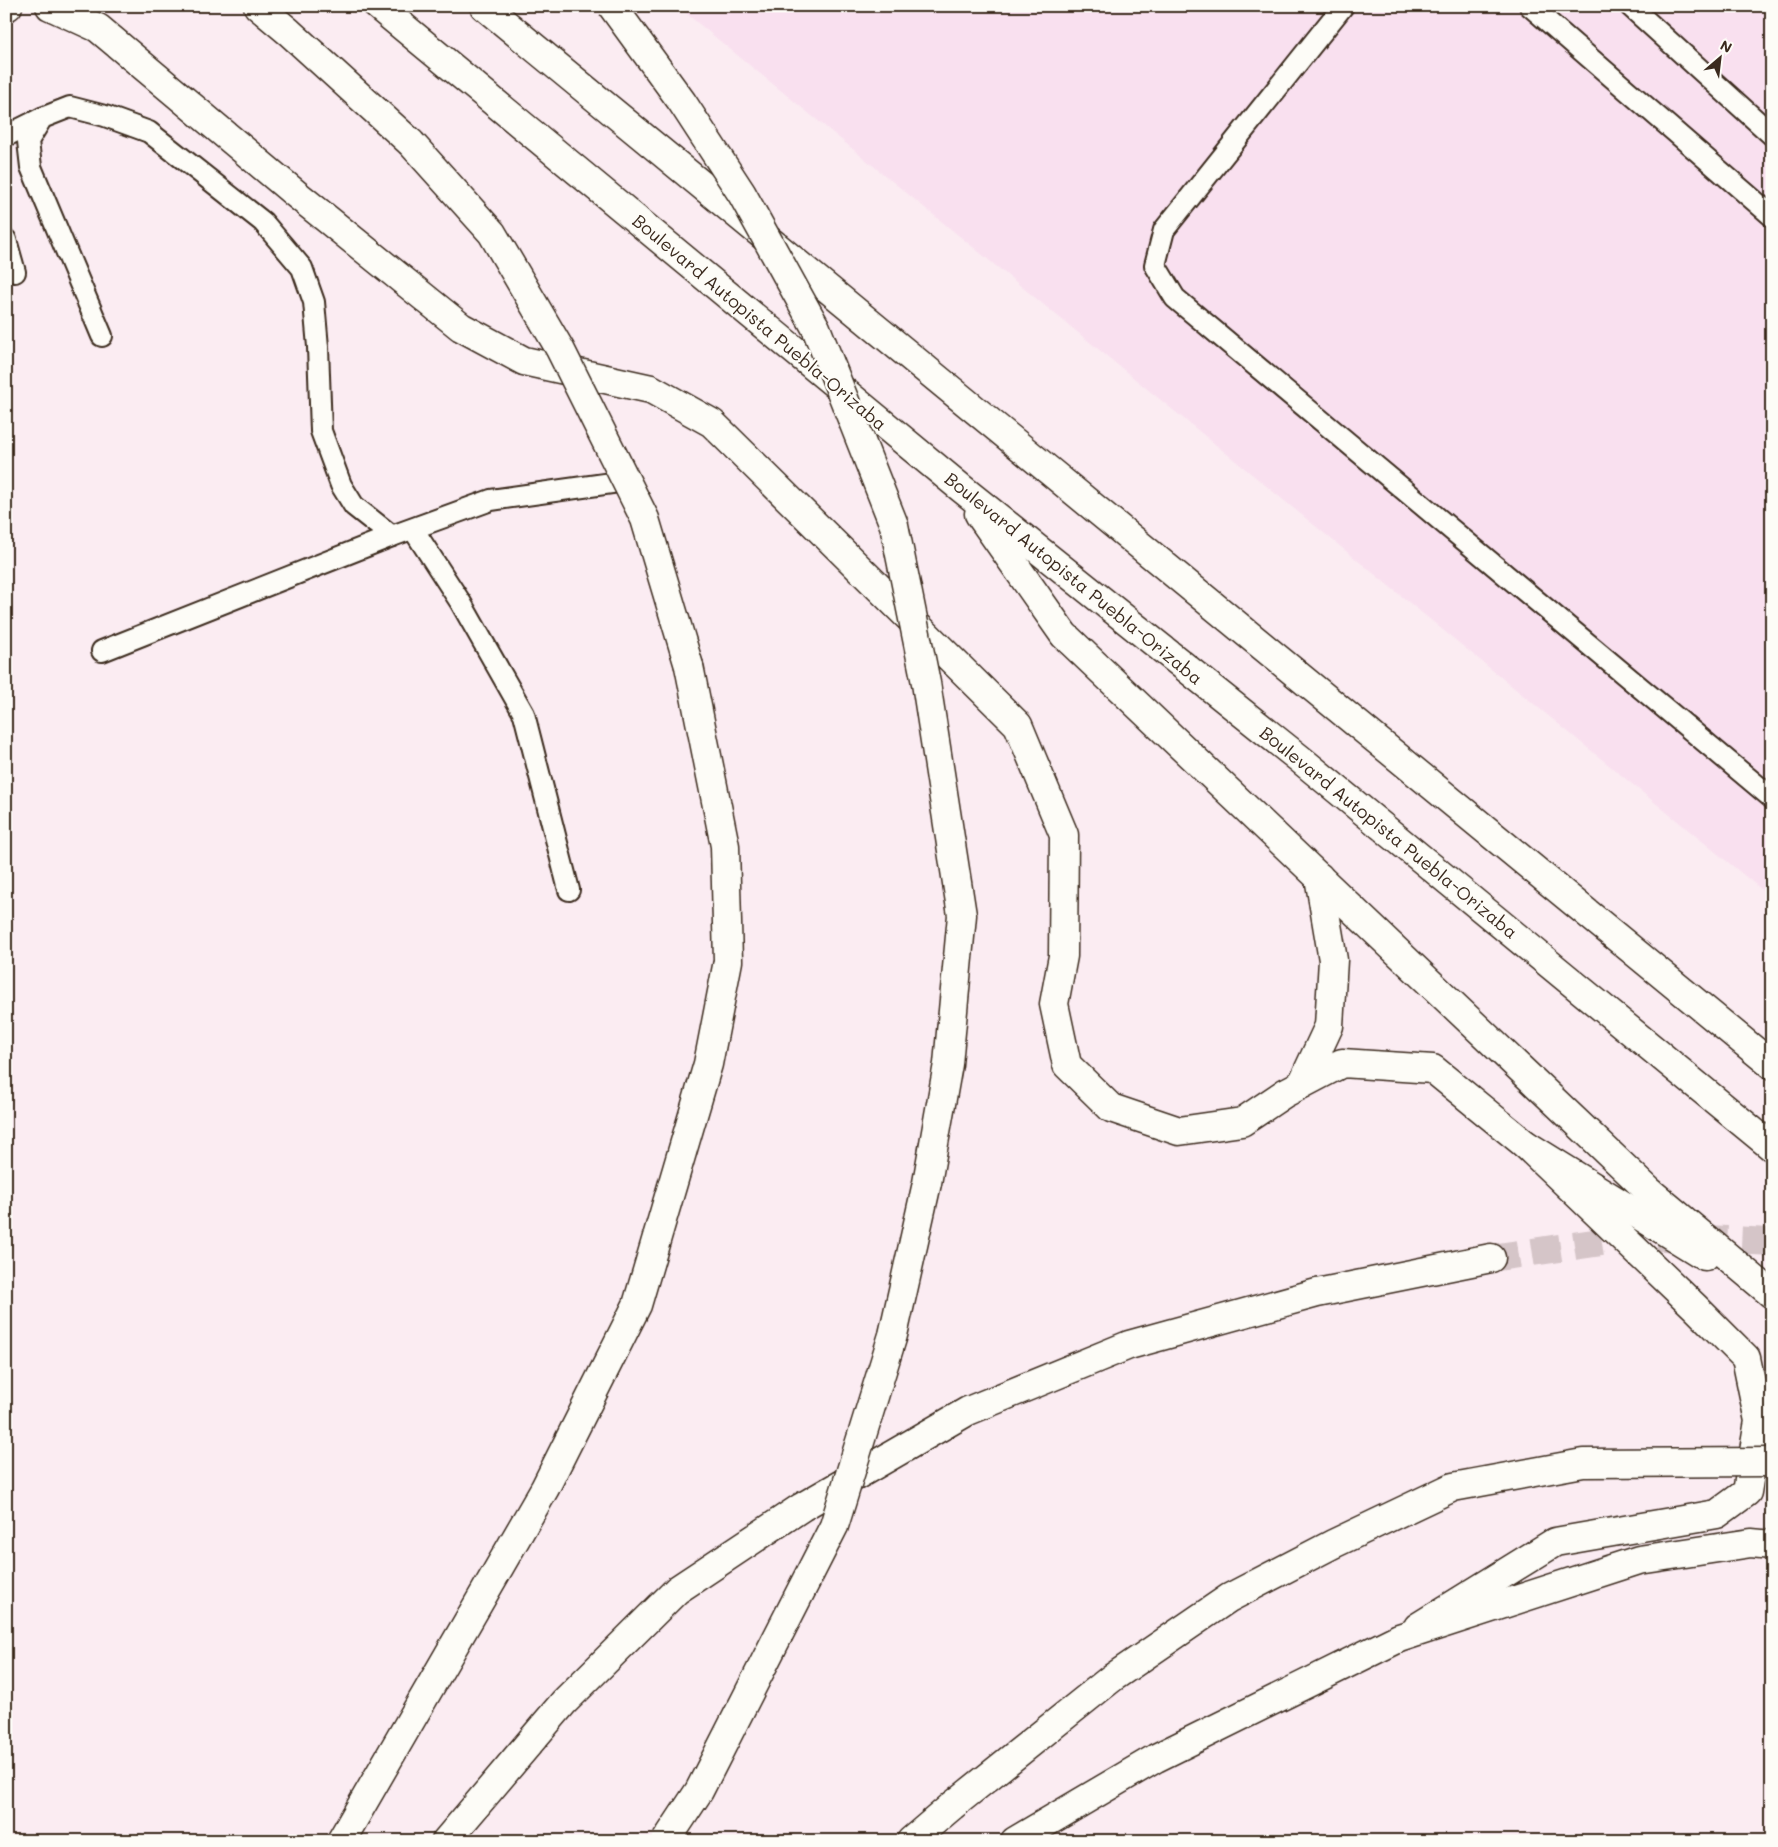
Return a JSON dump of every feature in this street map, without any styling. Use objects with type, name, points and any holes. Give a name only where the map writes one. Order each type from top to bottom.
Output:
[{"type":"main road","points":[[50,6],[98,28],[296,194],[461,327],[524,361],[651,389],[712,422],[1018,725],[1064,835],[1063,956],[1054,1004],[1067,1065],[1111,1108],[1178,1130],[1242,1122],[1285,1093],[1342,1063],[1433,1069],[1526,1145],[1746,1358],[1759,1421],[1747,1492],[1717,1514],[1555,1542],[1399,1638],[1156,1758],[1015,1841]]},
{"type":"main road","points":[[258,6],[411,143],[492,233],[560,349],[645,519],[689,666],[725,846],[728,961],[708,1064],[637,1305],[545,1488],[341,1841]]},
{"type":"main road","name":"Boulevard Autopista Puebla-Orizaba","points":[[378,6],[961,488],[1300,759],[1772,1147]]},
{"type":"main road","points":[[484,6],[1772,1065]]},
{"type":"main road","points":[[612,6],[682,102],[742,194],[816,328],[894,525],[926,683],[962,915],[948,1064],[928,1183],[893,1335],[834,1526],[699,1791],[666,1841]]},
{"type":"main road","points":[[961,488],[1064,635],[1650,1191],[1772,1294]]},
{"type":"main road","points":[[1302,1084],[1329,1026],[1333,960],[1319,877]]},
{"type":"main road","points":[[1526,1145],[1772,1298]]},
{"type":"main road","points":[[446,1841],[564,1702],[678,1590],[802,1507],[968,1412],[1129,1345],[1317,1293],[1491,1258]]},
{"type":"main road","points":[[911,1841],[1112,1678],[1230,1598],[1333,1544],[1453,1487],[1583,1463],[1772,1462]]},
{"type":"main road","points":[[1399,1638],[1639,1560],[1751,1543],[1772,1545]]},
{"type":"lane","points":[[1343,6],[1164,230],[1155,265],[1175,298],[1772,798]]},
{"type":"lane","points":[[1530,6],[1772,216]]},
{"type":"lane","points":[[1630,6],[1772,136]]},
{"type":"lane","points":[[6,136],[42,118],[70,107],[105,116],[148,132],[264,222],[302,268],[314,302],[318,347],[320,431],[340,485],[354,506],[392,536]]},
{"type":"lane","points":[[42,118],[28,141],[31,168],[102,336]]},
{"type":"lane","points":[[6,240],[14,272]]},
{"type":"lane","points":[[102,651],[392,536],[491,500],[626,481]]},
{"type":"lane","points":[[413,528],[461,603],[524,714],[569,890]]},
{"type":"shaded area","points":[[677,6],[1772,6],[1772,898]]},
{"type":"tunnel","points":[[1491,1258],[1643,1236],[1772,1242]]}]
